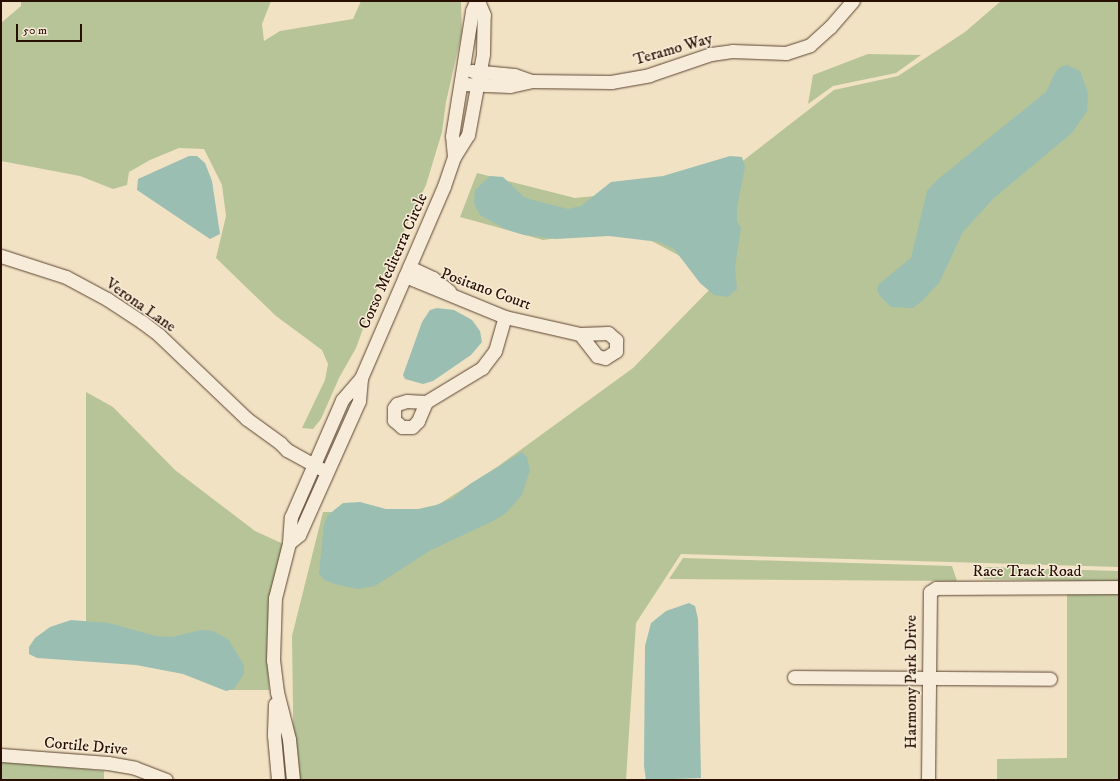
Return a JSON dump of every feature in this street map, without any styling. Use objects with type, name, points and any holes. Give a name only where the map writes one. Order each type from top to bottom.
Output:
[{"type":"street","name":"Corso Mediterra Circle","points":[[454,156],[452,136],[463,84],[472,11],[477,1]]},
{"type":"street","name":"Corso Mediterra Circle","points":[[289,543],[299,535],[330,468],[358,402],[361,378],[444,186],[454,156],[468,135],[479,78],[484,33],[484,15],[477,1]]},
{"type":"street","name":"Teramo Way","points":[[464,70],[479,78],[510,86],[531,81],[612,82],[649,75],[711,54],[732,51],[786,52],[810,45],[830,27],[853,1]]},
{"type":"street","name":"Teramo Way","points":[[463,84],[479,78]]},
{"type":"street","name":"Verona Lane","points":[[1,256],[66,277],[107,299],[159,334],[247,418],[280,442],[287,450],[330,468]]},
{"type":"street","name":"Positano Court","points":[[407,272],[453,295],[506,317],[580,334]]},
{"type":"street","points":[[426,402],[475,373],[486,364],[500,342],[506,317]]},
{"type":"street","name":"Corso Mediterra Circle","points":[[293,780],[289,739],[277,692],[273,660],[274,619],[278,582],[289,543],[291,517],[342,400],[361,378]]},
{"type":"street","name":"Race Track Road","points":[[936,588],[1119,587]]},
{"type":"street","name":"Harmony Park Drive","points":[[928,780],[929,597],[936,588]]},
{"type":"street","points":[[794,678],[1050,679]]},
{"type":"street","name":"Corso Mediterra Circle","points":[[277,692],[274,735],[278,780]]},
{"type":"street","name":"Cortile Drive","points":[[1,755],[108,763],[135,768],[166,780]]},
{"type":"green space","points":[[21,1],[271,1],[262,24],[264,41],[280,31],[353,19],[361,1],[461,1],[462,32],[446,102],[442,132],[426,185],[381,279],[356,348],[339,378],[321,419],[313,429],[302,428],[325,380],[328,364],[322,350],[276,316],[216,258],[226,216],[222,185],[204,149],[179,148],[150,160],[129,172],[127,185],[113,189],[80,176],[1,161],[1,23],[21,6]]},
{"type":"green space","points":[[1001,1],[1119,1],[1119,567],[681,554],[636,623],[626,780],[294,780],[292,636],[323,512],[427,512],[497,467],[633,368],[712,287],[695,264],[629,229],[543,240],[460,217],[477,173],[575,198],[713,184],[834,90],[898,76],[965,32]]},
{"type":"green space","points":[[868,54],[921,55],[896,73],[833,86],[808,104],[813,75]]},
{"type":"green space","points":[[86,392],[113,407],[175,470],[255,531],[290,547],[280,577],[267,638],[269,690],[228,690],[175,668],[86,659]]},
{"type":"green space","points":[[683,558],[952,566],[957,581],[669,579]]},
{"type":"green space","points":[[985,567],[1119,571],[1119,780],[997,780],[997,759],[1067,758],[1067,581],[983,579]]},
{"type":"green space","points":[[1,761],[104,771],[104,780],[1,780]]},
{"type":"water","points":[[1067,65],[1080,71],[1088,93],[1087,111],[1072,133],[993,199],[963,232],[939,283],[922,301],[913,308],[891,307],[880,296],[877,290],[879,284],[911,258],[927,191],[937,180],[1046,92],[1055,73],[1060,67]]},
{"type":"water","points":[[189,156],[197,156],[205,163],[212,181],[220,234],[210,239],[137,190],[138,179]]},
{"type":"water","points":[[730,156],[742,157],[745,167],[737,207],[737,221],[741,228],[735,267],[737,289],[728,297],[714,295],[700,283],[674,249],[659,242],[609,236],[556,239],[524,235],[505,229],[480,215],[474,204],[475,190],[490,176],[503,177],[524,197],[568,209],[581,206],[611,182],[663,176]]},
{"type":"water","points":[[437,308],[454,310],[472,320],[480,331],[482,342],[471,355],[433,381],[423,384],[405,379],[403,375],[422,322],[430,310]]},
{"type":"water","points":[[522,452],[527,457],[530,470],[522,495],[505,514],[431,550],[375,586],[358,589],[338,585],[324,580],[319,573],[324,524],[328,515],[343,503],[360,502],[386,509],[418,509],[436,505],[452,499],[470,484]]},
{"type":"water","points":[[689,603],[695,606],[698,619],[701,778],[646,780],[644,766],[645,646],[651,623],[666,611]]},
{"type":"water","points":[[71,620],[109,623],[156,636],[172,637],[201,630],[213,631],[228,639],[244,665],[244,674],[234,689],[226,691],[183,674],[136,665],[37,658],[29,654],[29,647],[35,638],[50,627]]}]
